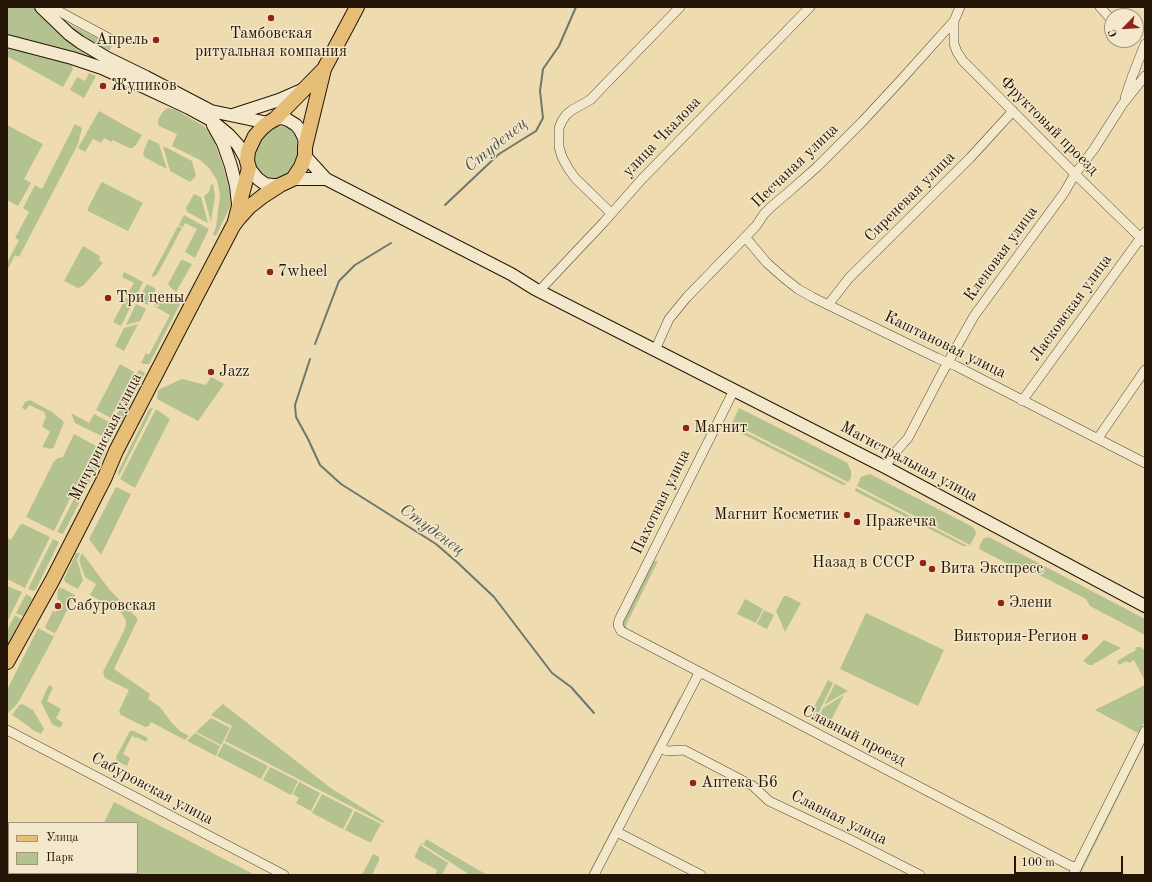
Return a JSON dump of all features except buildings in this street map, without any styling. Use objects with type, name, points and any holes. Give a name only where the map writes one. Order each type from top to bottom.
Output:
[{"type":"main road","points":[[41,7],[59,26],[80,42],[107,58],[146,77],[211,120],[229,135],[238,145],[258,179],[265,184],[280,185],[293,179],[326,179]]},
{"type":"main road","points":[[293,179],[301,167],[324,69],[356,7]]},
{"type":"main road","points":[[7,41],[72,58],[102,68],[190,105],[232,116],[272,121],[282,118],[288,120],[296,125],[300,130],[304,138],[305,151],[326,179]]},
{"type":"main road","points":[[248,164],[248,151],[258,132],[272,121],[324,69]]},
{"type":"main road","points":[[232,116],[279,100],[306,88]]},
{"type":"main road","points":[[211,120],[223,143],[231,166],[236,186],[238,208]]},
{"type":"main road","name":"Мичуринская улица","points":[[233,226],[248,164]]},
{"type":"main road","name":"Магистральная улица","points":[[326,179],[510,274],[539,291],[885,467],[1145,606]]},
{"type":"main road","name":"Мичуринская улица","points":[[7,662],[60,565],[105,477],[116,451],[233,226],[249,208],[263,196],[280,185]]},
{"type":"street","points":[[51,7],[112,40]]},
{"type":"street","points":[[611,213],[575,178],[562,157],[559,147],[559,136],[562,122],[566,115],[572,110],[590,100],[680,7]]},
{"type":"street","name":"улица Чкалова","points":[[539,291],[642,179],[810,7]]},
{"type":"street","name":"Песчаная улица","points":[[655,350],[669,319],[687,297],[756,226],[771,207],[816,167],[862,122],[954,20],[960,7]]},
{"type":"street","name":"Фруктовый проезд","points":[[954,20],[953,42],[959,57],[970,70],[1075,174],[1144,237]]},
{"type":"street","points":[[1122,105],[1145,44]]},
{"type":"street","name":"Кленовая улица","points":[[885,467],[892,456],[908,438],[974,316],[1064,193],[1075,174],[1094,149],[1122,105],[1145,76]]},
{"type":"street","name":"Сиреневая улица","points":[[828,304],[849,278],[970,158],[1012,111]]},
{"type":"street","name":"Каштановая улица","points":[[745,237],[767,263],[798,289],[812,297],[961,368],[1022,401],[1145,463]]},
{"type":"street","name":"Ласковская улица","points":[[1022,401],[1144,237]]},
{"type":"street","points":[[1098,438],[1145,370]]},
{"type":"street","name":"Пахотная улица","points":[[619,628],[619,620],[734,390]]},
{"type":"street","name":"Славный проезд","points":[[619,628],[623,633],[1069,865],[1075,871]]},
{"type":"street","points":[[594,875],[699,673]]},
{"type":"street","name":"Сабуровская улица","points":[[7,730],[284,875]]},
{"type":"street","points":[[1075,871],[1145,731]]},
{"type":"street","name":"Славная улица","points":[[660,748],[667,751],[684,750],[753,786],[769,801],[920,875]]},
{"type":"street","points":[[617,832],[701,875]]},
{"type":"green space","points":[[7,7],[34,7],[61,35],[98,59],[49,49],[7,35]]},
{"type":"green space","points":[[60,19],[112,46],[108,53],[82,39]]},
{"type":"green space","points":[[7,46],[71,63],[73,69],[63,87],[7,56]]},
{"type":"green space","points":[[89,73],[96,76],[84,98],[70,90],[77,77],[85,81]]},
{"type":"green space","points":[[169,108],[176,110],[204,126],[214,140],[225,173],[232,202],[216,236],[213,234],[216,227],[220,195],[217,180],[209,168],[200,160],[172,146],[177,134],[159,126],[158,123],[162,113]]},
{"type":"green space","points":[[99,111],[142,135],[136,145],[129,148],[113,140],[111,142],[104,138],[101,143],[93,139],[85,152],[78,148]]},
{"type":"green space","points":[[75,124],[82,128],[78,144],[19,257],[15,255],[7,271],[7,263],[19,240],[15,238],[29,212],[23,208],[35,185],[42,189]]},
{"type":"green space","points":[[7,125],[43,144],[24,179],[31,183],[18,206],[7,200]]},
{"type":"green space","points":[[282,126],[290,128],[294,134],[297,140],[297,155],[295,164],[291,171],[285,176],[272,179],[261,174],[256,167],[255,153],[261,140],[267,133],[276,127]]},
{"type":"green space","points":[[149,139],[159,144],[167,169],[143,155]]},
{"type":"green space","points":[[163,146],[192,161],[196,176],[190,182],[170,171]]},
{"type":"green space","points":[[102,182],[143,203],[128,231],[88,211],[88,208]]},
{"type":"green space","points":[[213,184],[215,196],[211,222],[204,196],[209,192],[211,185]]},
{"type":"green space","points":[[194,194],[201,197],[208,223],[187,212],[186,208]]},
{"type":"green space","points":[[184,215],[209,229],[195,258],[185,252],[197,229],[185,223],[183,227],[179,225]]},
{"type":"green space","points":[[178,226],[182,228],[158,273],[151,277]]},
{"type":"green space","points":[[83,246],[100,256],[99,260],[103,263],[83,286],[78,288],[64,281]]},
{"type":"green space","points":[[181,260],[192,264],[176,292],[168,284]]},
{"type":"green space","points":[[124,272],[143,282],[135,299],[127,295],[134,283],[122,277]]},
{"type":"green space","points":[[147,284],[156,289],[148,305],[138,300]]},
{"type":"green space","points":[[161,292],[180,301],[180,304],[149,364],[141,363],[146,353],[149,355],[170,315],[154,306]]},
{"type":"green space","points":[[126,298],[133,302],[121,326],[113,322]]},
{"type":"green space","points":[[136,304],[146,309],[140,321],[126,325]]},
{"type":"green space","points":[[138,324],[124,351],[115,346],[124,328]]},
{"type":"green space","points":[[120,364],[134,372],[111,418],[96,410]]},
{"type":"green space","points":[[139,370],[145,373],[120,423],[114,420]]},
{"type":"green space","points":[[211,377],[224,384],[198,421],[157,398],[158,391],[160,389],[182,379],[206,385]]},
{"type":"green space","points":[[30,400],[52,412],[64,422],[54,447],[51,449],[42,447],[50,432],[42,426],[46,417],[44,412],[29,405],[26,410],[22,408],[25,402]]},
{"type":"green space","points":[[153,408],[119,476],[118,472],[149,409]]},
{"type":"green space","points":[[739,408],[846,462],[851,471],[851,478],[848,482],[732,423]]},
{"type":"green space","points":[[156,409],[170,419],[135,488],[120,479]]},
{"type":"green space","points":[[71,413],[89,423],[94,414],[109,422],[102,436],[75,423]]},
{"type":"green space","points":[[731,425],[847,484],[843,485],[729,427]]},
{"type":"green space","points":[[74,434],[96,446],[54,531],[26,517],[54,461],[63,457]]},
{"type":"green space","points":[[100,448],[106,451],[63,534],[57,532]]},
{"type":"green space","points":[[870,474],[973,527],[976,534],[970,545],[857,486],[861,477]]},
{"type":"green space","points":[[116,487],[131,494],[101,555],[89,539]]},
{"type":"green space","points":[[856,488],[968,546],[963,546],[855,491]]},
{"type":"green space","points":[[23,524],[50,537],[25,588],[7,579],[7,538],[11,540],[20,525]]},
{"type":"green space","points":[[989,537],[1145,619],[1145,635],[1090,606],[1086,599],[1022,566],[1016,568],[979,549],[983,539]]},
{"type":"green space","points":[[53,539],[59,542],[36,589],[34,591],[28,589]]},
{"type":"green space","points":[[76,553],[80,553],[77,560],[83,580],[78,589],[65,582],[64,579]]},
{"type":"green space","points":[[82,553],[109,589],[138,619],[114,669],[150,694],[148,699],[160,707],[180,731],[189,736],[185,740],[151,722],[149,726],[145,727],[121,715],[119,712],[129,690],[105,678],[103,672],[124,631],[126,621],[119,611],[90,595],[96,584],[85,577],[79,560]]},
{"type":"green space","points":[[653,561],[658,561],[626,627],[627,629],[681,656],[679,657],[624,629],[621,622]]},
{"type":"green space","points":[[7,586],[22,592],[7,622]]},
{"type":"green space","points":[[62,588],[75,595],[56,632],[54,633],[45,627],[53,611],[56,612],[61,601],[57,599],[58,589]]},
{"type":"green space","points":[[26,594],[32,599],[23,616],[16,613]]},
{"type":"green space","points":[[784,596],[801,603],[785,632],[776,611]]},
{"type":"green space","points":[[745,599],[763,609],[756,623],[737,614]]},
{"type":"green space","points":[[764,610],[774,615],[767,629],[757,624]]},
{"type":"green space","points":[[866,613],[944,650],[918,706],[840,669]]},
{"type":"green space","points":[[15,615],[21,619],[7,647],[7,630]]},
{"type":"green space","points":[[38,628],[54,637],[18,703],[7,714],[8,688]]},
{"type":"green space","points":[[1104,640],[1121,648],[1092,665],[1089,665],[1083,661]]},
{"type":"green space","points":[[1137,647],[1145,650],[1145,681],[1134,660],[1129,663],[1126,661],[1119,665],[1117,661],[1136,650],[1135,648]]},
{"type":"green space","points":[[828,680],[833,683],[815,720],[809,717]]},
{"type":"green space","points":[[835,684],[848,691],[824,705]]},
{"type":"green space","points":[[49,685],[53,687],[47,701],[61,709],[56,718],[63,723],[60,728],[52,724],[41,702]]},
{"type":"green space","points":[[1145,685],[1145,721],[1138,733],[1095,710]]},
{"type":"green space","points":[[844,695],[828,726],[817,721],[823,708]]},
{"type":"green space","points":[[680,697],[680,701],[590,875],[588,875]]},
{"type":"green space","points":[[20,704],[33,710],[44,729],[41,734],[12,715]]},
{"type":"green space","points":[[223,704],[332,789],[384,821],[383,823],[225,741],[232,726],[211,715]]},
{"type":"green space","points":[[211,718],[230,728],[221,745],[196,732]]},
{"type":"green space","points":[[130,731],[134,731],[148,738],[146,742],[132,736],[123,754],[130,758],[127,766],[117,761],[116,757]]},
{"type":"green space","points":[[195,733],[220,746],[216,756],[187,741]]},
{"type":"green space","points":[[1145,738],[1145,743],[1080,875],[1078,875]]},
{"type":"green space","points":[[224,743],[268,766],[261,779],[217,756]]},
{"type":"green space","points":[[270,767],[298,781],[291,795],[263,780]]},
{"type":"green space","points":[[299,782],[320,793],[311,811],[296,803],[299,798],[293,794]]},
{"type":"green space","points":[[322,794],[353,810],[343,829],[312,813]]},
{"type":"green space","points":[[114,802],[255,875],[78,875],[138,874],[138,822],[104,822]]},
{"type":"green space","points":[[355,811],[381,824],[371,842],[345,830]]},
{"type":"green space","points":[[426,839],[487,875],[470,875],[419,842],[424,844]]},
{"type":"green space","points":[[420,845],[448,863],[442,875],[435,875],[437,870],[415,858]]},
{"type":"green space","points":[[373,854],[379,857],[379,860],[372,875],[362,875]]},
{"type":"waterway","name":"Студенец","points":[[445,205],[499,154],[536,131],[543,118],[540,91],[543,69],[559,46],[576,7]]},
{"type":"waterway","name":"Студенец","points":[[315,344],[339,281],[355,265],[391,243]]},
{"type":"waterway","name":"Студенец","points":[[310,359],[295,405],[296,417],[320,465],[341,484],[436,544],[458,563],[494,597],[552,673],[571,687],[594,713]]},
{"type":"place","name":"Тамбовская ритуальная компания","points":[[271,18]]},
{"type":"place","name":"Апрель","points":[[156,40]]},
{"type":"place","name":"Жупиков","points":[[103,86]]},
{"type":"place","name":"7wheel","points":[[270,272]]},
{"type":"place","name":"Три цены","points":[[108,298]]},
{"type":"place","name":"Jazz","points":[[211,372]]},
{"type":"place","name":"Магнит","points":[[686,428]]},
{"type":"place","name":"Магнит Косметик","points":[[847,515]]},
{"type":"place","name":"Пражечка","points":[[857,522]]},
{"type":"place","name":"Назад в СССР","points":[[923,563]]},
{"type":"place","name":"Вита Экспресс","points":[[932,569]]},
{"type":"place","name":"Элени","points":[[1001,603]]},
{"type":"place","name":"Сабуровская","points":[[58,606]]},
{"type":"place","name":"Виктория-Регион","points":[[1085,637]]},
{"type":"place","name":"Аптека Б6","points":[[693,783]]}]
